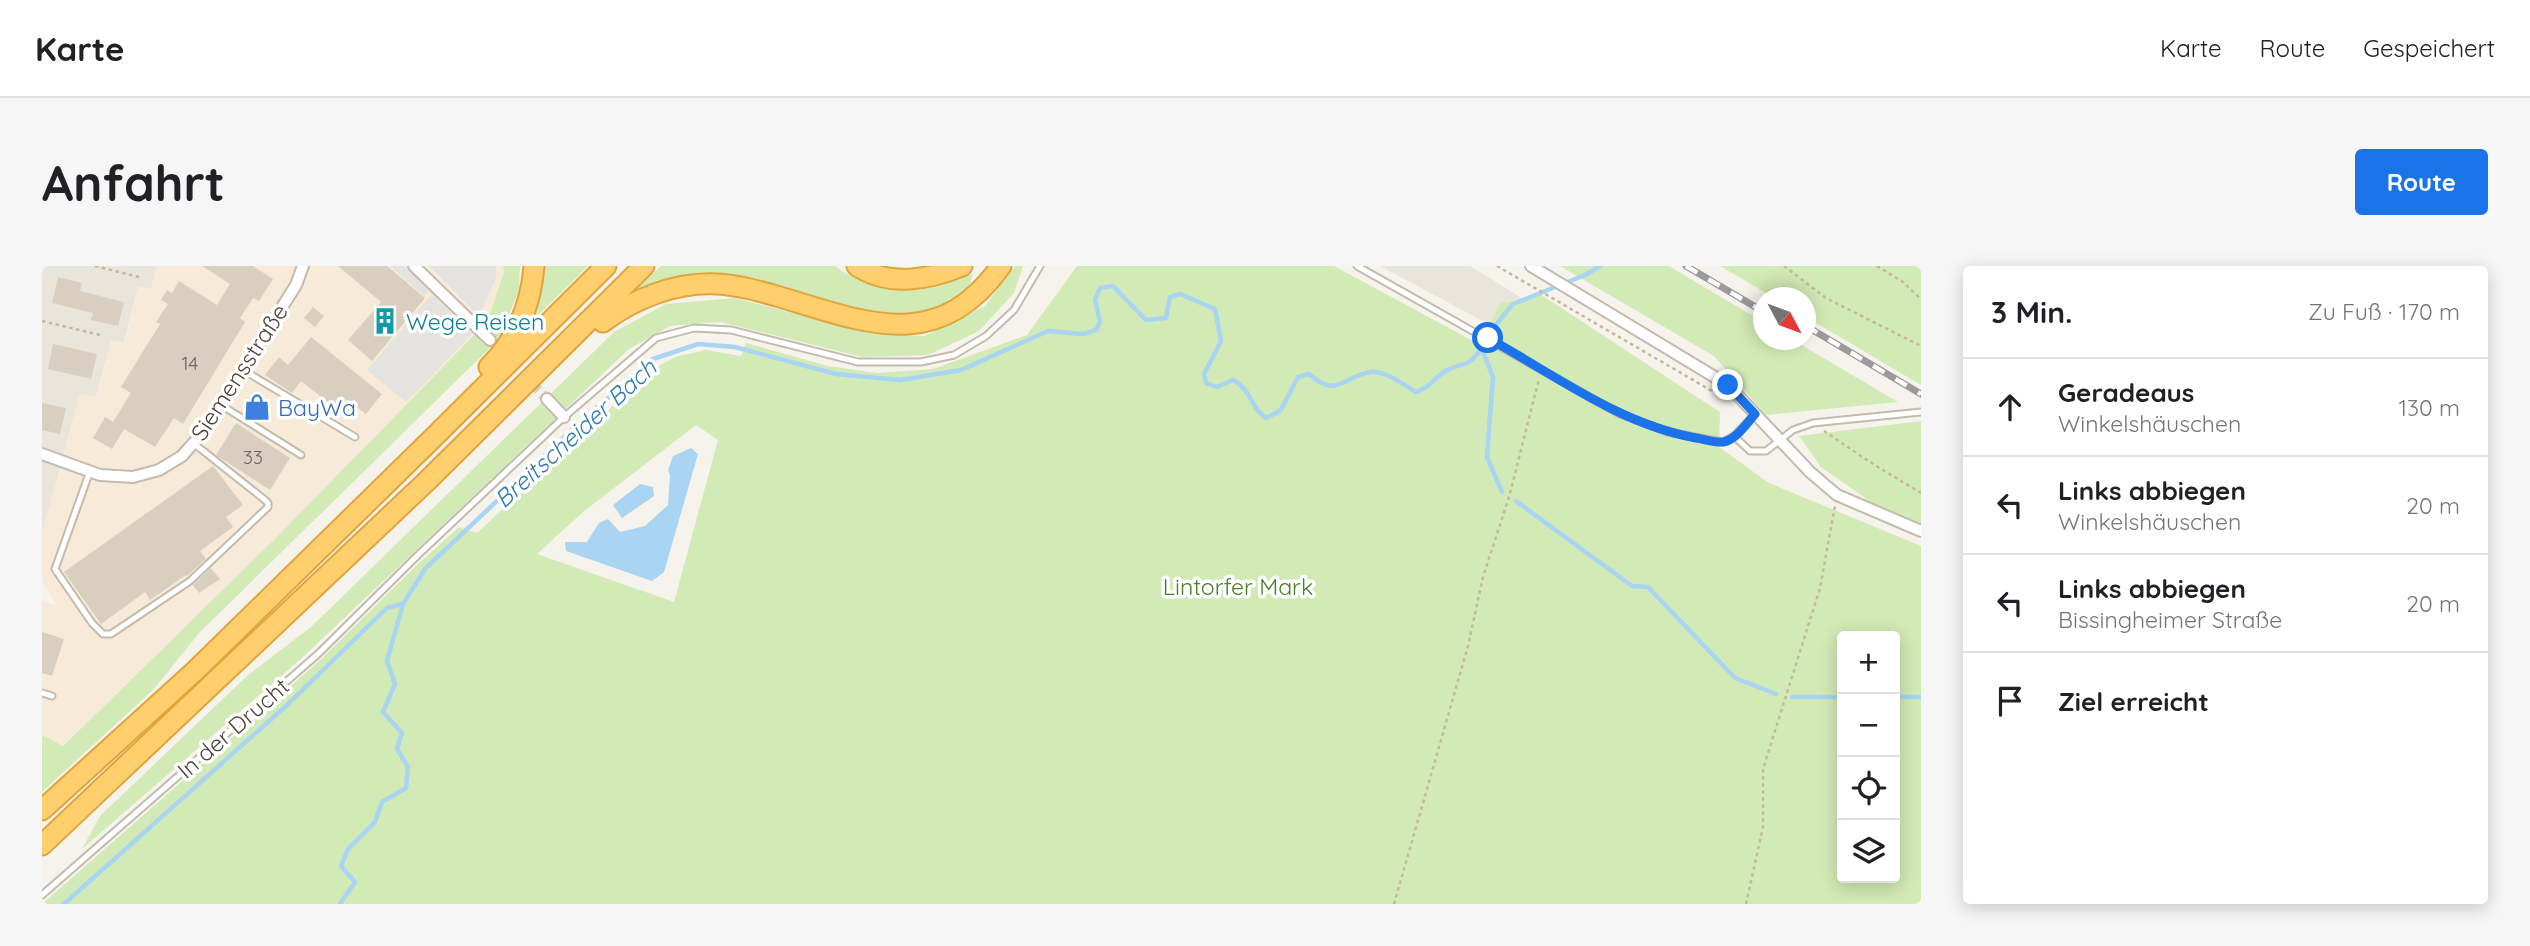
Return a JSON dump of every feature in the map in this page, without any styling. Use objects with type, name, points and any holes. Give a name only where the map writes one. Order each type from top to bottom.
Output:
[{"type":"highway","points":[[434,438],[437,419],[495,361],[511,340],[523,317],[532,288],[534,266]]},
{"type":"highway","points":[[42,810],[195,671],[606,266]]},
{"type":"highway","points":[[42,845],[551,360],[645,266]]},
{"type":"highway","points":[[857,266],[900,281],[939,276],[962,266]]},
{"type":"highway","points":[[551,360],[621,309],[658,293],[687,285],[718,284],[751,289],[863,322],[902,325],[936,320],[964,305],[988,284],[1001,266]]},
{"type":"street","name":"Siemensstraße","points":[[42,454],[100,475],[133,477],[159,470],[182,456],[221,405],[296,285],[303,266]]},
{"type":"street","points":[[414,266],[490,340]]},
{"type":"street","points":[[1534,268],[1728,385],[1810,472],[1837,495],[1921,530]]},
{"type":"street","points":[[547,398],[564,417]]},
{"type":"lane","name":"In der Drucht","points":[[42,895],[318,654],[564,417],[656,338],[694,328],[731,330],[858,362],[921,362],[954,355],[986,336],[1014,310],[1040,266]]},
{"type":"lane","points":[[1357,266],[1620,414],[1668,432],[1723,442],[1734,436],[1755,414]]},
{"type":"lane","points":[[243,370],[355,437]]},
{"type":"lane","points":[[221,405],[301,455]]},
{"type":"lane","points":[[1734,436],[1751,451],[1766,451],[1793,430],[1813,423],[1921,412]]},
{"type":"lane","points":[[90,471],[55,569],[92,623],[103,634],[111,634],[190,581],[268,507],[265,500],[193,443]]},
{"type":"lane","points":[[42,693],[52,696]]},
{"type":"path","points":[[95,266],[139,276]]},
{"type":"path","points":[[1497,266],[1712,391]]},
{"type":"path","points":[[1784,266],[1837,304],[1921,346]]},
{"type":"path","points":[[1877,266],[1903,282],[1921,299]]},
{"type":"path","points":[[42,321],[100,335]]},
{"type":"path","points":[[1394,904],[1465,659],[1483,577],[1508,497],[1542,369]]},
{"type":"path","points":[[1813,423],[1921,493]]},
{"type":"path","points":[[1746,904],[1763,828],[1763,769],[1820,588],[1837,495]]},
{"type":"shaded area","points":[[42,266],[157,266],[151,289],[138,287],[124,343],[111,340],[96,398],[80,394],[42,535]]},
{"type":"shaded area","points":[[157,266],[503,266],[504,272],[487,322],[275,539],[62,746],[42,735],[42,601],[56,605],[42,580],[42,535],[80,394],[97,397],[111,340],[125,343],[138,287],[151,289]]},
{"type":"shaded area","points":[[390,266],[404,266],[430,289],[424,296]]},
{"type":"shaded area","points":[[429,266],[496,266],[496,278],[479,316]]},
{"type":"shaded area","points":[[1380,266],[1470,266],[1525,300],[1500,302],[1490,325]]},
{"type":"shaded area","points":[[432,294],[472,334],[406,402],[367,370]]},
{"type":"green space","points":[[503,266],[520,266],[519,290],[499,339],[199,633],[154,689],[42,792],[42,735],[63,746],[275,539],[487,322],[504,272]]},
{"type":"green space","points":[[542,266],[588,266],[529,324]]},
{"type":"green space","points":[[661,266],[835,266],[867,282],[908,289],[931,288],[973,274],[969,287],[934,309],[898,317],[858,312],[752,281],[633,293]]},
{"type":"green space","points":[[1015,266],[1023,266],[1014,293],[979,331],[928,355],[862,357],[720,322],[670,326],[629,349],[303,657],[82,849],[100,816],[248,675],[311,627],[614,332],[666,304],[735,298],[868,333],[924,336],[985,306]]},
{"type":"green space","name":"Lintorfer Mark","points":[[1077,266],[1334,266],[1486,348],[1490,325],[1500,302],[1525,300],[1540,294],[1720,412],[1719,447],[1769,483],[1921,546],[1921,904],[42,904],[318,662],[459,527],[477,533],[652,369],[678,356],[706,350],[741,356],[746,343],[828,366],[877,373],[933,369],[1027,335]],"holes":[[[696,425],[718,440],[674,602],[537,554],[583,512]]]},
{"type":"green space","points":[[1560,266],[1669,266],[1753,316],[1753,350],[1810,350],[1898,402],[1766,415],[1714,356]]},
{"type":"green space","points":[[1720,266],[1921,266],[1921,385],[1816,323],[1816,287],[1756,287]]},
{"type":"green space","points":[[1921,421],[1921,525],[1885,512],[1821,467],[1799,436]]},
{"type":"water","points":[[691,448],[698,454],[664,572],[652,581],[566,551],[565,542],[587,542],[599,523],[608,519],[620,532],[645,526],[668,505],[668,470],[673,456]]},
{"type":"water","points":[[640,484],[653,487],[654,496],[622,518],[613,505]]},
{"type":"building","points":[[202,266],[253,266],[273,279],[259,301],[253,298],[240,318],[245,322],[183,424],[174,418],[155,447],[124,429],[112,449],[93,438],[105,417],[113,422],[131,393],[121,387],[160,324],[156,322],[168,304],[161,300],[167,290],[172,293],[179,281],[217,305],[230,284]]},
{"type":"building","name":"Wege Reisen","points":[[338,266],[387,266],[425,298],[372,361],[348,340],[381,302]]},
{"type":"building","points":[[58,277],[82,283],[80,291],[124,302],[118,326],[91,320],[93,313],[52,303]]},
{"type":"building","points":[[313,307],[324,316],[315,327],[304,318]]},
{"type":"building","points":[[311,337],[382,394],[366,414],[358,408],[349,419],[301,381],[292,393],[265,375],[279,357],[288,365]]},
{"type":"building","points":[[53,344],[97,354],[91,379],[48,369]]},
{"type":"building","points":[[42,403],[66,408],[60,434],[42,430]]},
{"type":"building","points":[[236,423],[290,458],[270,490],[216,455]]},
{"type":"building","points":[[213,466],[243,505],[226,517],[233,527],[200,551],[206,559],[187,576],[150,600],[145,592],[101,624],[64,572]]},
{"type":"building","points":[[211,568],[220,579],[199,593],[193,585]]},
{"type":"building","points":[[42,632],[64,639],[52,676],[42,673]]},
{"type":"waterway","name":"Breitscheider Bach","points":[[1495,326],[1513,304],[1585,275],[1600,266]]},
{"type":"waterway","name":"Breitscheider Bach","points":[[340,904],[355,882],[341,866],[348,849],[375,822],[382,802],[406,788],[408,767],[397,749],[402,733],[383,712],[395,684],[387,661],[403,604],[425,569],[576,426],[653,359],[698,344],[735,347],[836,374],[900,380],[961,370],[1048,331],[1083,334],[1096,330],[1100,322],[1095,300],[1100,288],[1113,286],[1146,320],[1166,318],[1170,297],[1180,294],[1215,309],[1221,341],[1204,374],[1206,383],[1217,387],[1233,380],[1244,389],[1266,418],[1281,410],[1298,377],[1309,374],[1326,385],[1333,386],[1360,375],[1376,372],[1416,392],[1450,368],[1468,363],[1482,348]]},
{"type":"waterway","points":[[1482,349],[1493,377],[1487,457],[1502,492]]},
{"type":"waterway","points":[[1516,501],[1632,586],[1648,587],[1735,678],[1776,694]]},
{"type":"waterway","points":[[64,904],[286,706],[387,608],[402,604]]},
{"type":"waterway","points":[[1792,697],[1837,697]]},
{"type":"waterway","points":[[1900,697],[1921,697]]},
{"type":"tunnel","points":[[490,340],[547,399]]},
{"type":"railway","points":[[1686,266],[1753,306]]},
{"type":"railway","points":[[1816,332],[1921,394]]},
{"type":"place","name":"Wege Reisen","points":[[385,321]]},
{"type":"place","name":"BayWa","points":[[257,407]]},
{"type":"route","points":[[1488,338],[1620,414],[1668,432],[1693,437],[1723,442],[1734,436],[1755,414],[1728,385]]}]
